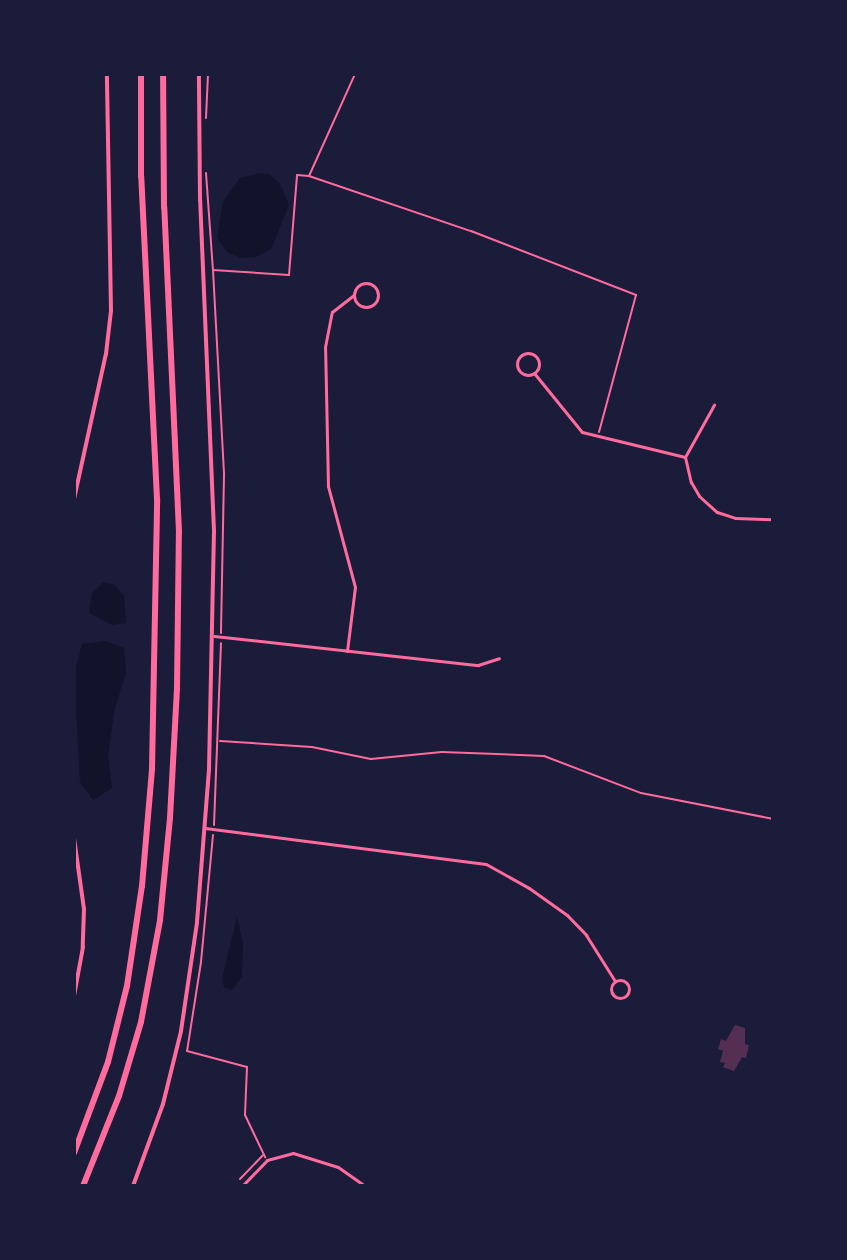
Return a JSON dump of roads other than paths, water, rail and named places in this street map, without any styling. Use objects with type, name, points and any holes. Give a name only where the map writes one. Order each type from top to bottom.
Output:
[{"type":"highway","points":[[74,1153],[108,1062],[127,986],[142,886],[152,769],[157,499],[141,176],[141,74]]},
{"type":"highway","points":[[83,1186],[127,1072],[147,997],[160,920],[173,767],[179,519],[163,182],[163,74]]},
{"type":"main road","points":[[74,499],[106,354],[111,311],[107,74]]},
{"type":"main road","points":[[133,1186],[163,1104],[181,1031],[205,828],[214,636],[213,479],[200,200],[199,74]]},
{"type":"main road","points":[[74,838],[84,909],[83,947],[74,996]]},
{"type":"street","points":[[347,651],[355,587],[328,486],[325,347],[332,312],[354,295],[360,285],[367,284],[376,290],[377,298],[369,306],[362,306],[354,295]]},
{"type":"street","points":[[530,353],[537,358],[538,367],[534,373],[524,374],[519,369],[518,359],[523,354],[530,353]]},
{"type":"street","points":[[534,373],[576,427],[597,437],[685,457]]},
{"type":"street","points":[[714,405],[685,457],[691,482],[699,496],[717,512],[735,518],[773,519]]},
{"type":"street","points":[[214,636],[478,665],[499,658]]},
{"type":"street","points":[[205,828],[486,864],[529,888],[567,915],[586,935],[615,981]]},
{"type":"street","points":[[615,981],[624,981],[628,985],[623,997],[615,997],[611,992],[615,981]]},
{"type":"street","points":[[239,1186],[267,1160],[293,1153],[307,1154],[338,1167],[365,1186]]}]
